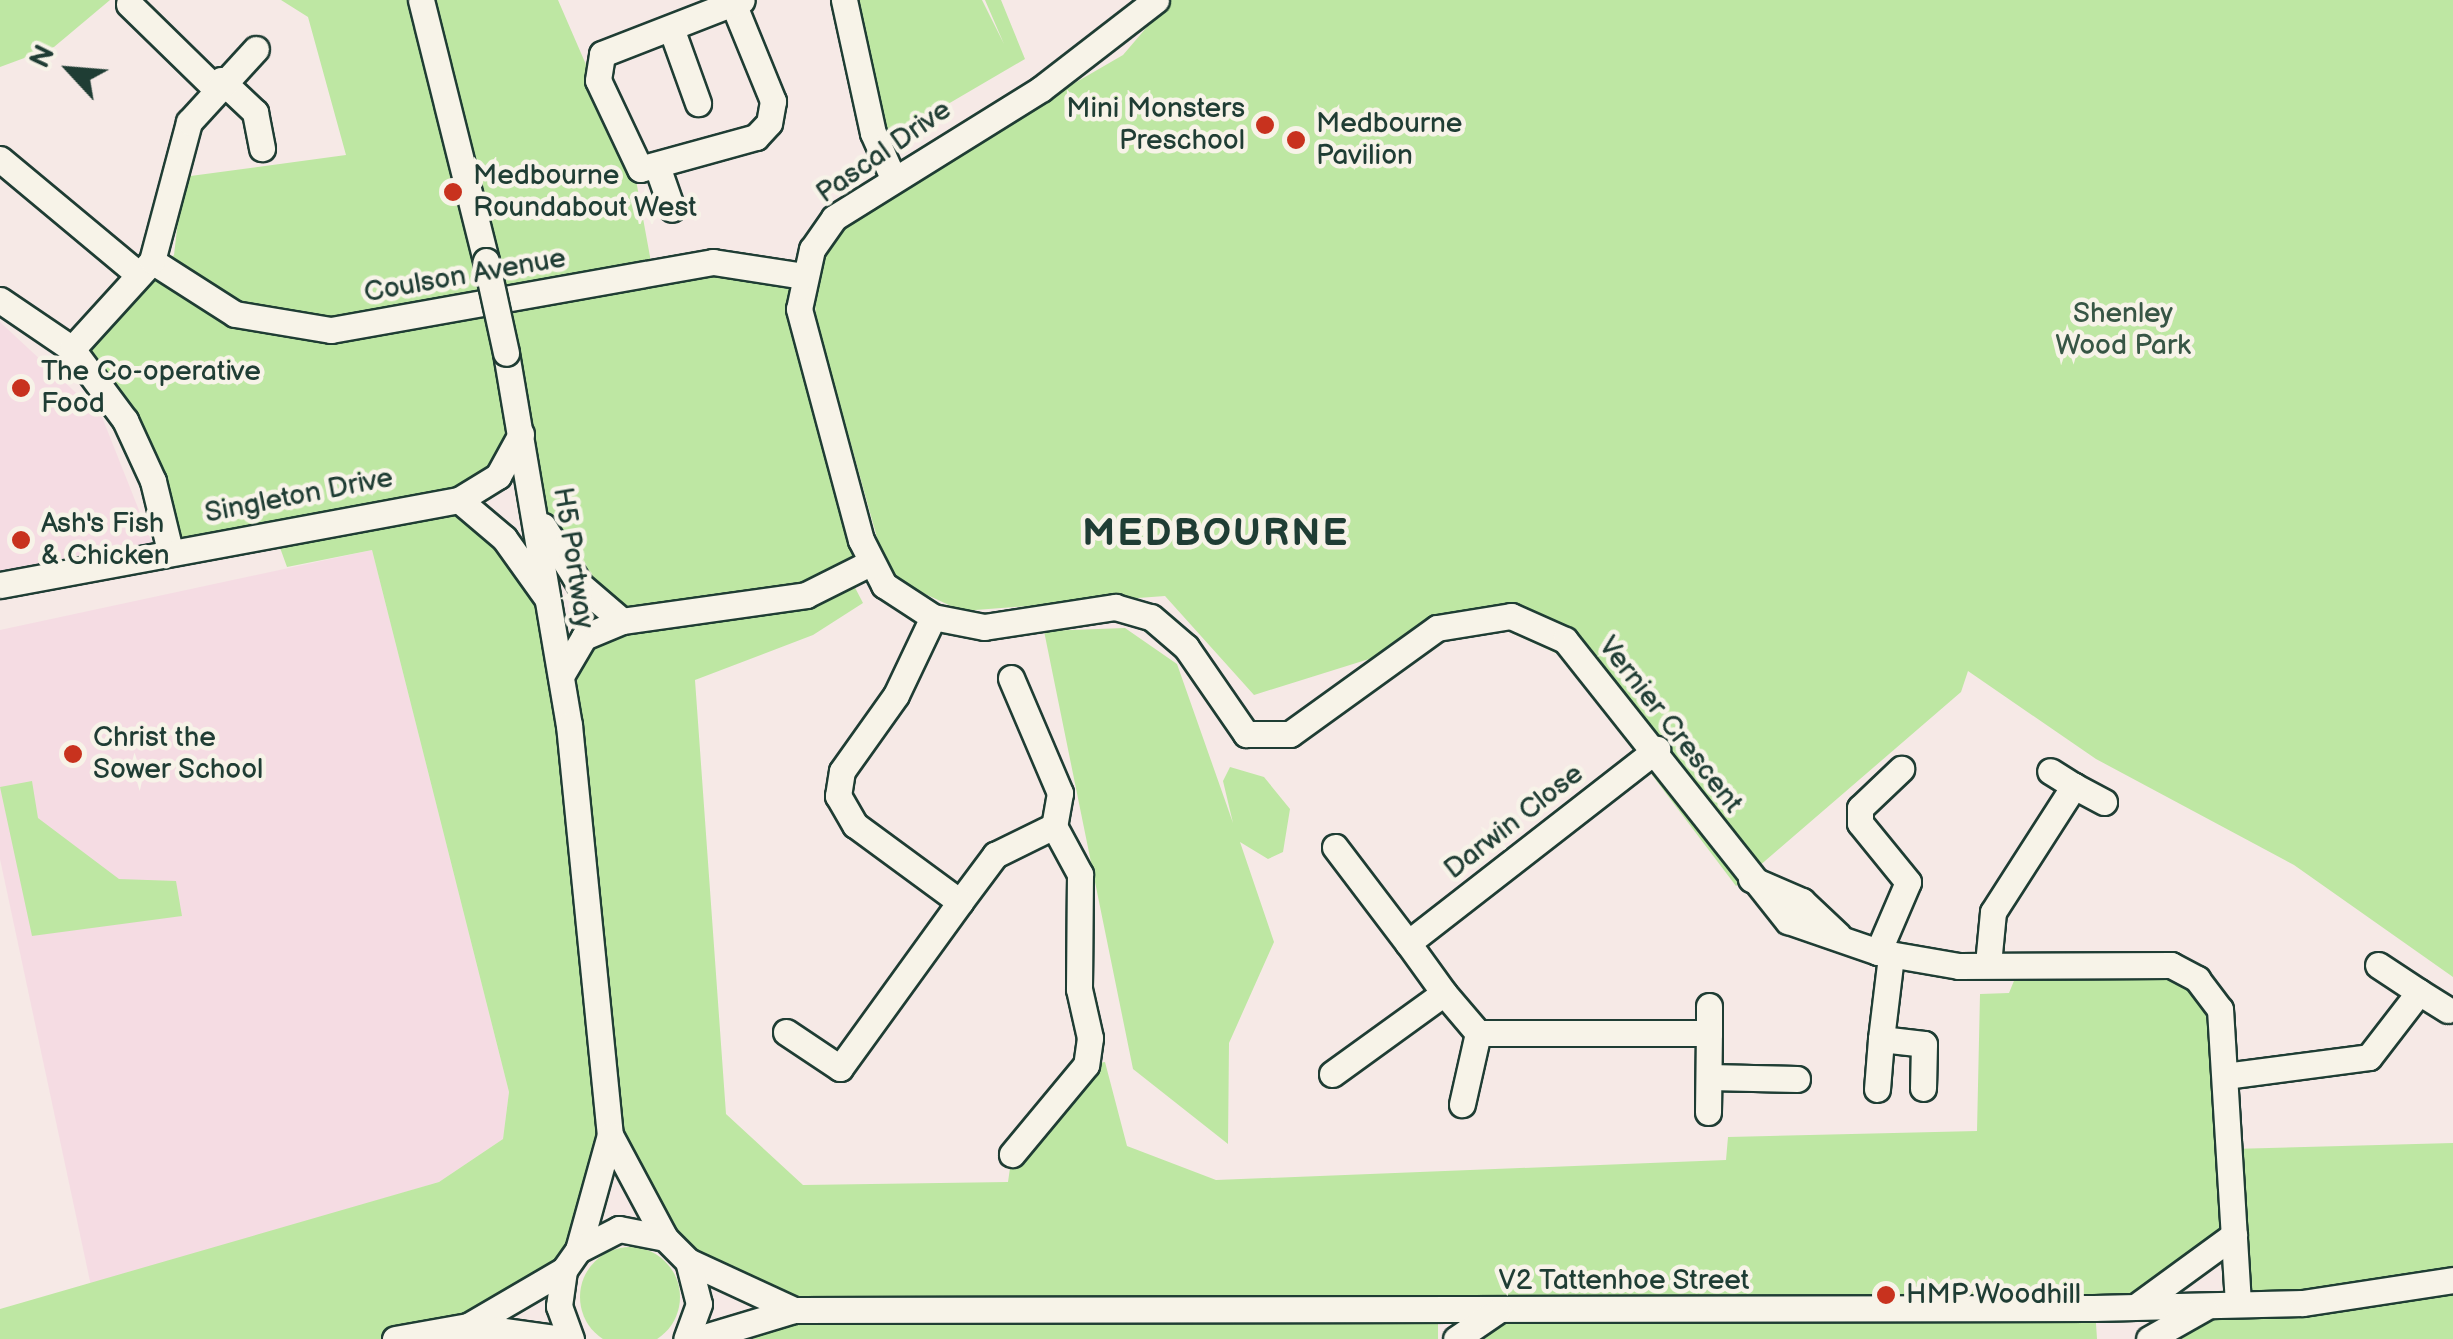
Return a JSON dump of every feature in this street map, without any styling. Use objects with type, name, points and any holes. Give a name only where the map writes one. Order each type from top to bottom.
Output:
[{"type":"street","name":"H5 Portway","points":[[420,0],[486,261],[536,515],[569,725],[610,1135],[664,1238],[688,1261]]},
{"type":"street","points":[[844,0],[873,133],[893,178]]},
{"type":"street","points":[[1120,34],[1133,0]]},
{"type":"street","name":"Pascal Drive","points":[[802,276],[834,218],[1120,34],[1156,0]]},
{"type":"street","points":[[736,1],[772,101],[769,122],[756,136],[658,168],[632,160],[598,80],[602,54],[736,1]]},
{"type":"street","points":[[129,4],[254,112],[262,148]]},
{"type":"street","points":[[670,28],[698,103]]},
{"type":"street","points":[[72,350],[145,268],[189,122],[218,84],[256,49]]},
{"type":"street","name":"Coulson Avenue","points":[[0,158],[145,268],[235,314],[331,330],[713,262],[802,276]]},
{"type":"street","points":[[658,168],[672,210]]},
{"type":"street","points":[[561,676],[584,637],[622,622],[806,594],[870,563],[799,309],[802,276]]},
{"type":"street","points":[[0,300],[72,350],[140,447],[170,551]]},
{"type":"street","name":"Singleton Drive","points":[[0,585],[459,500],[498,476],[521,434]]},
{"type":"street","points":[[459,500],[504,538],[550,602]]},
{"type":"street","points":[[536,515],[580,585],[622,622]]},
{"type":"street","name":"Vernier Crescent","points":[[870,563],[900,600],[933,617],[984,626],[1115,607],[1152,617],[1186,647],[1216,704],[1246,734],[1290,734],[1437,628],[1511,616],[1566,640],[1656,749],[1750,879],[1788,920],[1884,954],[1988,964],[2180,968],[2220,1009],[2238,1303]]},
{"type":"street","points":[[933,617],[896,695],[842,771],[838,796],[856,825],[960,902]]},
{"type":"street","points":[[1012,678],[1060,793],[1054,826],[1080,874],[1079,989],[1090,1038],[1086,1065],[1012,1154]]},
{"type":"street","name":"Darwin Close","points":[[1408,943],[1656,749]]},
{"type":"street","points":[[1877,1090],[1884,954],[1908,882],[1860,823],[1860,808],[1901,769]]},
{"type":"street","points":[[2050,771],[2104,802]]},
{"type":"street","points":[[1988,964],[1993,912],[2074,786]]},
{"type":"street","points":[[786,1032],[840,1068],[995,855],[1054,826]]},
{"type":"street","points":[[1335,846],[1478,1033],[1709,1033]]},
{"type":"street","points":[[2378,965],[2448,1010]]},
{"type":"street","points":[[2226,1076],[2369,1057],[2420,992]]},
{"type":"street","points":[[1332,1074],[1444,993]]},
{"type":"street","points":[[1708,1112],[1710,1006]]},
{"type":"street","points":[[1462,1104],[1478,1033]]},
{"type":"street","points":[[1881,1038],[1924,1044],[1923,1088]]},
{"type":"street","points":[[1709,1077],[1797,1079]]},
{"type":"street","name":"H5 Portway","points":[[572,1339],[559,1306],[610,1135]]},
{"type":"street","points":[[468,1326],[619,1229],[664,1238]]},
{"type":"street","points":[[2133,1307],[2234,1235]]},
{"type":"street","points":[[686,1339],[700,1304],[688,1261]]},
{"type":"street","name":"V2 Tattenhoe Street","points":[[688,1261],[794,1310]]},
{"type":"street","name":"V2 Tattenhoe Street","points":[[698,1339],[794,1310],[1437,1312],[2133,1307],[2238,1303],[2453,1280]]},
{"type":"street","points":[[2150,1339],[2208,1305]]},
{"type":"street","points":[[1456,1339],[1497,1311]]},
{"type":"street","points":[[1437,1312],[1438,1339]]},
{"type":"street","points":[[401,1338],[468,1326],[562,1339]]},
{"type":"shaded area","points":[[0,322],[102,417],[152,543],[0,574]]},
{"type":"shaded area","points":[[372,550],[509,1092],[503,1139],[439,1182],[91,1286],[0,859],[0,630]]},
{"type":"green space","points":[[0,0],[110,0],[54,47],[0,67]]},
{"type":"green space","points":[[281,0],[558,0],[636,180],[653,273],[803,276],[861,540],[849,576],[863,603],[813,635],[695,680],[726,1114],[803,1185],[1008,1182],[1012,1154],[1086,1065],[1105,1062],[1127,1146],[1216,1180],[1726,1160],[1728,1137],[1977,1131],[1980,994],[2009,993],[2020,966],[2171,965],[2210,991],[2231,1149],[2453,1143],[2453,1339],[2149,1339],[2238,1303],[2234,1236],[2192,1273],[2095,1308],[2097,1339],[1456,1339],[1495,1312],[1438,1312],[1438,1339],[698,1339],[792,1310],[688,1261],[610,1137],[564,1270],[434,1339],[0,1339],[0,1309],[439,1182],[503,1139],[509,1092],[372,550],[287,567],[275,534],[170,551],[153,481],[72,349],[174,255],[183,177],[346,155],[308,17]],"holes":[[[521,436],[536,515],[621,622],[560,674],[515,544],[460,499]]]},
{"type":"green space","points":[[844,0],[982,0],[1004,44],[985,0],[1001,0],[1025,59],[907,128],[873,133]]},
{"type":"green space","name":"Shenley Wood Park","points":[[1170,0],[2453,0],[2453,977],[2294,865],[2096,759],[1968,671],[1961,692],[1736,886],[1562,656],[1503,629],[1449,634],[1254,695],[1165,596],[962,611],[888,577],[816,319],[813,270],[861,207],[1123,55]]},
{"type":"green space","points":[[1125,628],[1177,664],[1233,823],[1223,781],[1230,767],[1264,777],[1290,809],[1283,852],[1268,859],[1240,842],[1274,942],[1229,1043],[1228,1144],[1133,1069],[1044,631]]},
{"type":"green space","points":[[32,781],[38,818],[119,879],[176,881],[182,916],[32,936],[0,787]]},
{"type":"green space","points":[[620,1247],[640,1247],[666,1261],[677,1278],[677,1316],[666,1333],[640,1347],[620,1347],[602,1339],[588,1325],[580,1307],[580,1287],[588,1269],[602,1255]]},
{"type":"place","name":"Mini Monsters Preschool","points":[[1265,125]]},
{"type":"place","name":"Medbourne Pavilion","points":[[1296,140]]},
{"type":"place","name":"Medbourne Roundabout West","points":[[453,192]]},
{"type":"place","name":"The Co-operative Food","points":[[21,388]]},
{"type":"place","name":"Ash's Fish & Chicken","points":[[21,540]]},
{"type":"place","name":"Christ the Sower School","points":[[73,754]]},
{"type":"place","name":"HMP Woodhill","points":[[1886,1295]]},
{"type":"district","name":"MEDBOURNE","points":[[1216,534]]}]
